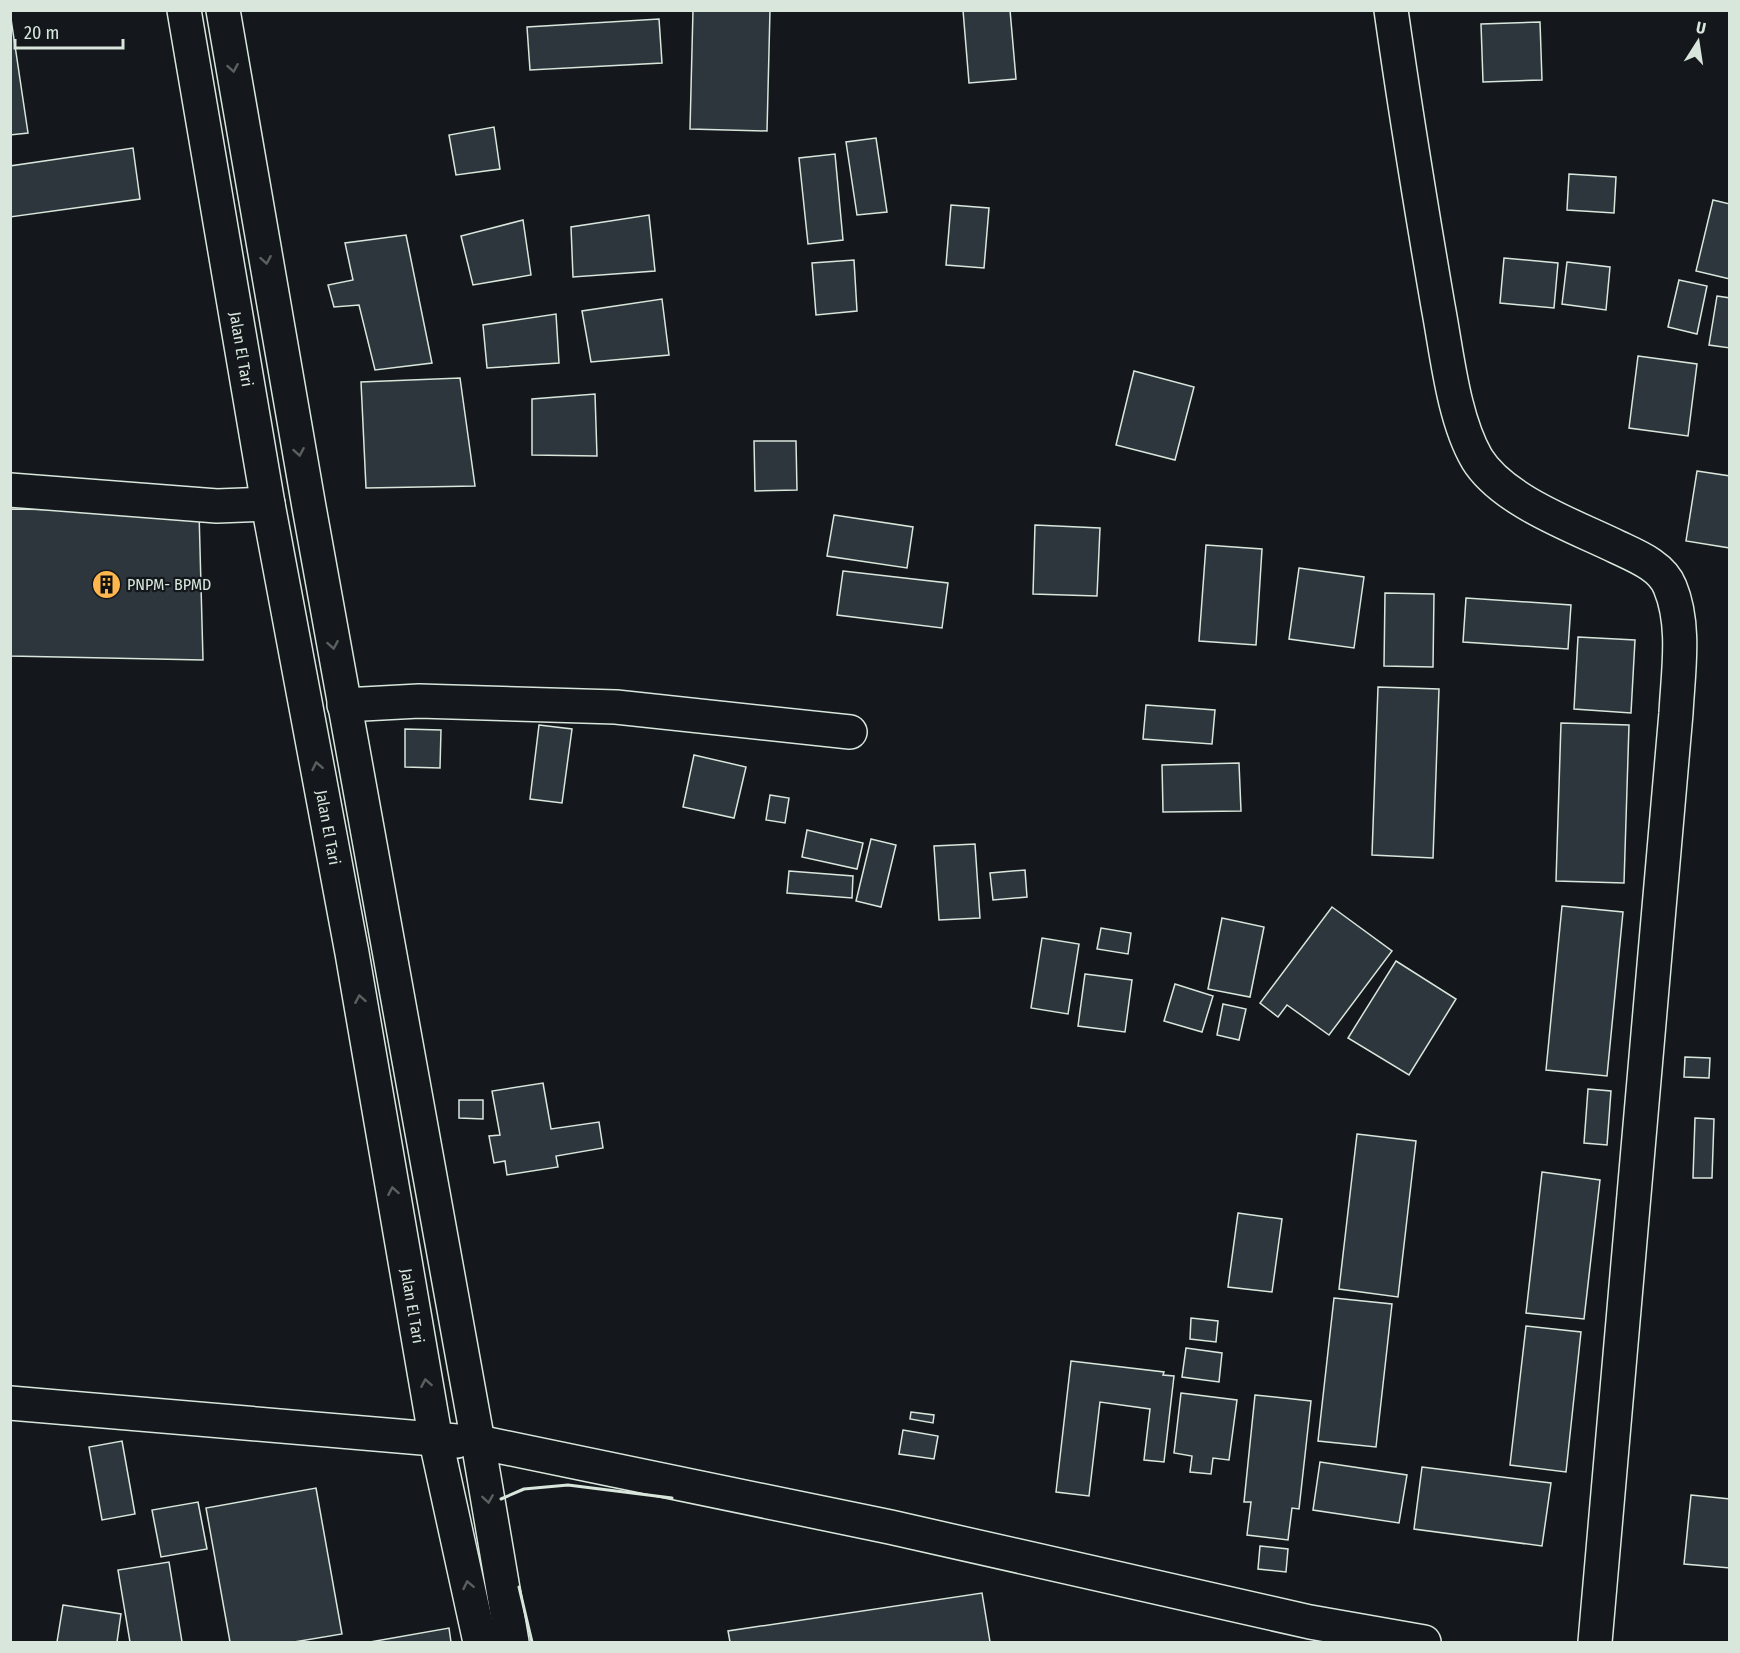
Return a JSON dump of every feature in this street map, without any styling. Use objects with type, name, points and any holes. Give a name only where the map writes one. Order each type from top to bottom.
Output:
[{"type":"street","name":"Jalan El Tari","points":[[184,10],[268,504],[352,953],[436,1441],[480,1642]]},
{"type":"street","points":[[223,10],[344,705],[478,1442],[512,1642]]},
{"type":"street","points":[[1391,10],[1406,123],[1460,421],[1478,459],[1495,479],[1521,500],[1636,556],[1659,571],[1670,586],[1678,616],[1676,713],[1594,1642]]},
{"type":"street","points":[[10,490],[217,506],[268,504]]},
{"type":"street","points":[[344,705],[419,701],[616,707],[850,732]]},
{"type":"street","points":[[10,1403],[436,1441],[478,1442],[890,1527],[1310,1622],[1424,1642]]},
{"type":"building","points":[[693,10],[770,10],[767,131],[690,129]]},
{"type":"building","points":[[963,10],[1010,10],[1016,79],[969,83]]},
{"type":"building","points":[[10,12],[28,133],[10,135]]},
{"type":"building","points":[[659,19],[662,63],[530,70],[527,27]]},
{"type":"building","points":[[1540,22],[1542,80],[1483,82],[1481,24]]},
{"type":"building","points":[[494,127],[500,169],[456,175],[449,135]]},
{"type":"building","points":[[876,138],[887,212],[857,215],[846,142]]},
{"type":"building","points":[[133,148],[140,199],[10,217],[10,166]]},
{"type":"building","points":[[835,154],[843,240],[808,244],[799,158]]},
{"type":"building","points":[[1569,174],[1616,177],[1614,213],[1567,210]]},
{"type":"building","points":[[1713,200],[1730,204],[1730,279],[1696,271]]},
{"type":"building","points":[[951,205],[989,208],[984,268],[946,265]]},
{"type":"building","points":[[649,215],[655,271],[573,277],[571,227]]},
{"type":"building","points":[[523,220],[531,275],[473,285],[461,236]]},
{"type":"building","points":[[406,235],[432,363],[375,370],[359,305],[334,307],[328,285],[353,280],[345,243]]},
{"type":"building","points":[[1504,258],[1558,263],[1554,308],[1500,303]]},
{"type":"building","points":[[854,260],[857,311],[816,315],[812,263]]},
{"type":"building","points":[[1567,262],[1610,267],[1606,310],[1562,304]]},
{"type":"building","points":[[1679,280],[1707,286],[1697,334],[1668,327]]},
{"type":"building","points":[[1717,296],[1730,298],[1730,348],[1709,345]]},
{"type":"building","points":[[662,299],[669,355],[591,362],[582,311]]},
{"type":"building","points":[[556,314],[559,363],[487,368],[483,325]]},
{"type":"building","points":[[1638,356],[1697,364],[1688,436],[1629,428]]},
{"type":"building","points":[[1134,371],[1194,387],[1175,460],[1116,445]]},
{"type":"building","points":[[460,378],[475,486],[366,488],[361,382]]},
{"type":"building","points":[[595,394],[597,456],[532,455],[532,399]]},
{"type":"building","points":[[754,441],[796,441],[797,490],[755,491]]},
{"type":"building","points":[[1697,471],[1730,476],[1730,548],[1686,541]]},
{"type":"building","name":"PNPM- BPMD","points":[[10,509],[199,512],[203,660],[10,656]]},
{"type":"building","points":[[834,515],[913,527],[907,568],[827,556]]},
{"type":"building","points":[[1035,525],[1100,528],[1097,596],[1033,594]]},
{"type":"building","points":[[1206,545],[1262,549],[1256,645],[1199,641]]},
{"type":"building","points":[[1299,568],[1364,577],[1354,648],[1289,639]]},
{"type":"building","points":[[843,571],[948,583],[942,628],[837,615]]},
{"type":"building","points":[[1385,593],[1434,594],[1433,667],[1384,666]]},
{"type":"building","points":[[1466,598],[1571,605],[1568,649],[1463,642]]},
{"type":"building","points":[[1578,637],[1635,640],[1631,713],[1574,709]]},
{"type":"building","points":[[1378,687],[1439,689],[1433,858],[1372,855]]},
{"type":"building","points":[[1146,705],[1215,710],[1212,744],[1143,739]]},
{"type":"building","points":[[1561,723],[1629,725],[1624,883],[1556,881]]},
{"type":"building","points":[[539,725],[572,729],[562,803],[530,799]]},
{"type":"building","points":[[405,729],[441,730],[440,768],[405,767]]},
{"type":"building","points":[[694,755],[746,767],[734,818],[683,807]]},
{"type":"building","points":[[1239,763],[1241,811],[1163,812],[1162,765]]},
{"type":"building","points":[[770,795],[789,798],[785,823],[766,820]]},
{"type":"building","points":[[807,830],[863,843],[857,869],[802,857]]},
{"type":"building","points":[[871,839],[896,845],[881,907],[856,901]]},
{"type":"building","points":[[975,844],[980,918],[939,920],[934,846]]},
{"type":"building","points":[[1025,870],[1027,897],[993,900],[990,873]]},
{"type":"building","points":[[789,871],[853,876],[852,898],[787,893]]},
{"type":"building","points":[[1562,906],[1623,912],[1607,1076],[1546,1070]]},
{"type":"building","points":[[1332,907],[1392,951],[1329,1035],[1287,1005],[1278,1017],[1260,1003]]},
{"type":"building","points":[[1222,918],[1264,927],[1250,997],[1208,989]]},
{"type":"building","points":[[1101,928],[1131,933],[1128,954],[1097,949]]},
{"type":"building","points":[[1042,938],[1079,944],[1068,1014],[1031,1008]]},
{"type":"building","points":[[1396,961],[1456,999],[1409,1075],[1348,1038]]},
{"type":"building","points":[[1085,974],[1132,980],[1125,1032],[1078,1026]]},
{"type":"building","points":[[1175,984],[1213,996],[1202,1032],[1164,1021]]},
{"type":"building","points":[[1223,1004],[1246,1009],[1239,1040],[1217,1035]]},
{"type":"building","points":[[1685,1057],[1710,1058],[1709,1078],[1684,1077]]},
{"type":"building","points":[[543,1083],[551,1129],[599,1122],[603,1148],[556,1156],[558,1167],[507,1175],[505,1161],[494,1163],[489,1136],[500,1135],[492,1091]]},
{"type":"building","points":[[1588,1089],[1611,1091],[1607,1145],[1584,1143]]},
{"type":"building","points":[[459,1100],[483,1100],[483,1119],[459,1118]]},
{"type":"building","points":[[1695,1118],[1714,1119],[1712,1178],[1693,1178]]},
{"type":"building","points":[[1357,1134],[1416,1141],[1398,1297],[1339,1289]]},
{"type":"building","points":[[1542,1172],[1600,1180],[1584,1319],[1526,1313]]},
{"type":"building","points":[[1238,1213],[1282,1219],[1272,1292],[1228,1287]]},
{"type":"building","points":[[1334,1298],[1392,1304],[1376,1447],[1318,1441]]},
{"type":"building","points":[[1191,1318],[1218,1321],[1216,1342],[1190,1339]]},
{"type":"building","points":[[1526,1326],[1581,1332],[1566,1472],[1510,1465]]},
{"type":"building","points":[[1186,1348],[1222,1353],[1219,1382],[1182,1377]]},
{"type":"building","points":[[1071,1361],[1164,1372],[1163,1375],[1174,1376],[1164,1462],[1144,1460],[1150,1409],[1100,1402],[1089,1496],[1056,1492]]},
{"type":"building","points":[[1181,1393],[1237,1400],[1229,1460],[1213,1458],[1211,1474],[1190,1472],[1192,1456],[1174,1453]]},
{"type":"building","points":[[1255,1395],[1311,1401],[1299,1509],[1292,1508],[1288,1540],[1247,1535],[1251,1502],[1244,1502]]},
{"type":"building","points":[[911,1412],[934,1415],[933,1423],[910,1419]]},
{"type":"building","points":[[903,1430],[938,1436],[934,1459],[899,1454]]},
{"type":"building","points":[[122,1441],[135,1514],[102,1520],[89,1447]]},
{"type":"building","points":[[1320,1462],[1407,1475],[1399,1523],[1313,1510]]},
{"type":"building","points":[[1422,1467],[1551,1483],[1542,1546],[1414,1529]]},
{"type":"building","points":[[316,1488],[342,1634],[294,1642],[230,1642],[206,1508]]},
{"type":"building","points":[[1691,1495],[1730,1499],[1730,1568],[1684,1564]]},
{"type":"building","points":[[198,1502],[207,1549],[161,1557],[152,1510]]},
{"type":"building","points":[[1260,1546],[1288,1549],[1286,1572],[1258,1569]]},
{"type":"building","points":[[169,1562],[182,1642],[130,1642],[118,1570]]},
{"type":"building","points":[[982,1593],[990,1642],[730,1642],[728,1631]]},
{"type":"building","points":[[63,1605],[121,1614],[117,1642],[57,1642]]},
{"type":"building","points":[[449,1628],[451,1642],[370,1642]]},
{"type":"wall","points":[[501,1499],[524,1489],[568,1485],[672,1498]]},
{"type":"wall","points":[[519,1587],[532,1642]]},
{"type":"place","name":"PNPM- BPMD","points":[[106,584]]}]
